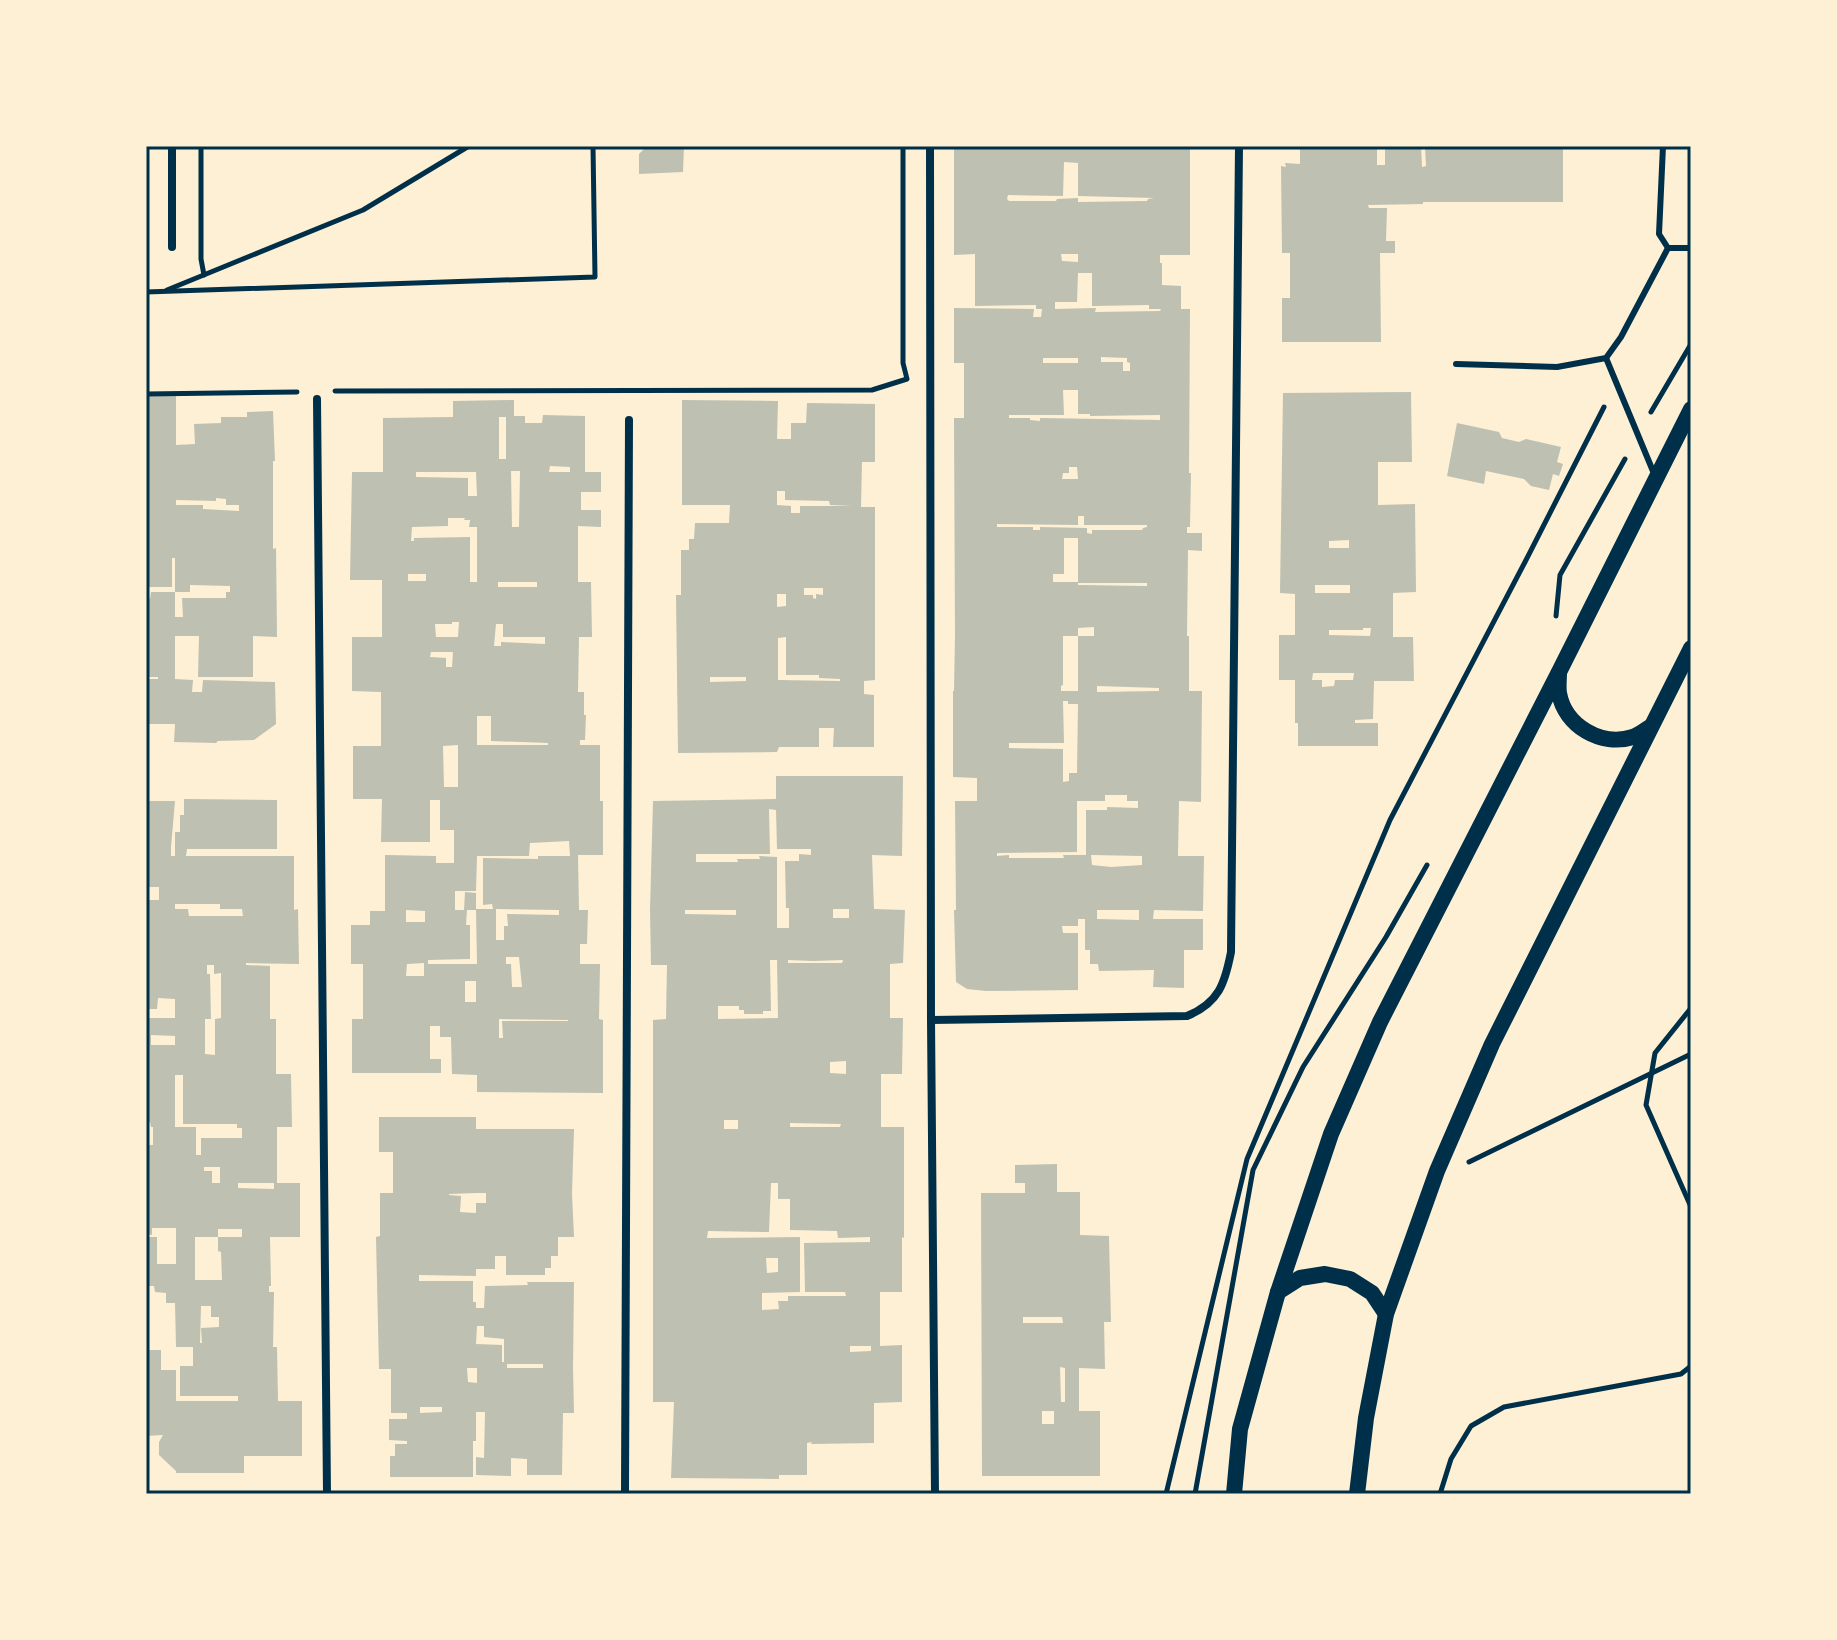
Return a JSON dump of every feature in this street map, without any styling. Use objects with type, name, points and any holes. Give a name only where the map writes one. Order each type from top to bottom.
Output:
[{"type":"main road","points":[[1234,1494],[1240,1429],[1278,1292],[1331,1134],[1380,1022],[1691,409]]},
{"type":"main road","points":[[1357,1494],[1366,1418],[1386,1314],[1437,1171],[1492,1044],[1691,648]]},
{"type":"main road","points":[[1559,672],[1559,692],[1565,711],[1578,726],[1595,736],[1615,740],[1634,737],[1651,726]]},
{"type":"main road","points":[[1278,1292],[1300,1278],[1325,1274],[1350,1279],[1372,1293],[1386,1314]]},
{"type":"street","points":[[172,146],[172,247]]},
{"type":"street","points":[[930,146],[935,1494]]},
{"type":"street","points":[[931,1020],[1187,1016],[1204,1009],[1217,994],[1226,976],[1231,952],[1239,146]]},
{"type":"street","points":[[317,399],[327,1494]]},
{"type":"street","points":[[625,1494],[629,420]]},
{"type":"lane","points":[[1663,146],[1659,234],[1668,248]]},
{"type":"lane","points":[[1668,248],[1691,248]]},
{"type":"lane","points":[[1456,364],[1557,367],[1606,358],[1621,337],[1668,248]]},
{"type":"lane","points":[[1606,358],[1656,478]]},
{"type":"path","points":[[201,146],[201,259],[204,275]]},
{"type":"path","points":[[164,291],[363,210],[469,146]]},
{"type":"path","points":[[146,292],[595,277],[593,146]]},
{"type":"path","points":[[334,391],[872,390],[907,379],[903,363],[903,146]]},
{"type":"path","points":[[1166,1494],[1247,1159],[1390,820],[1616,383]]},
{"type":"path","points":[[146,394],[303,392]]},
{"type":"path","points":[[1691,1008],[1655,1053],[1646,1105],[1691,1207]]},
{"type":"path","points":[[1437,1171],[1470,1161],[1691,1054]]},
{"type":"path","points":[[1440,1494],[1451,1459],[1471,1426],[1504,1407],[1681,1374],[1691,1366]]},
{"type":"building","points":[[644,146],[684,146],[683,172],[639,174],[639,154]]},
{"type":"building","points":[[954,146],[1190,146],[1190,255],[1160,255],[1160,263],[1162,285],[1181,286],[1181,309],[1190,309],[1191,473],[1190,527],[1187,527],[1187,533],[1202,533],[1202,551],[1188,550],[1187,636],[1189,691],[1202,691],[1201,802],[1179,801],[1178,856],[1204,856],[1203,911],[1154,910],[1153,919],[1203,919],[1203,950],[1184,950],[1184,988],[1153,987],[1154,970],[1099,971],[1098,964],[1090,964],[1090,950],[1085,950],[1085,919],[1078,919],[1078,926],[1062,926],[1063,933],[1078,933],[1078,990],[986,991],[967,989],[956,982],[955,801],[977,801],[977,778],[953,777],[954,418],[964,418],[964,363],[954,363],[954,308],[1034,309],[1033,317],[1041,317],[1042,309],[1036,309],[1036,305],[975,306],[975,254],[954,255]],"holes":[[[1064,162],[1078,163],[1078,196],[1154,198],[1147,201],[1078,202],[1078,198],[1056,201],[1007,199],[1008,195],[1063,196]],[[1061,254],[1078,254],[1078,262],[1062,261]],[[1078,273],[1092,273],[1092,306],[1149,305],[1149,309],[1161,309],[1095,312],[1096,308],[1055,309],[1055,302],[1077,302]],[[1101,357],[1127,358],[1130,371],[1123,371],[1123,362],[1101,362]],[[1043,358],[1078,358],[1078,363],[1043,363]],[[1063,390],[1078,390],[1078,414],[1160,415],[1160,420],[1040,418],[1040,421],[1009,418],[1009,415],[1064,415]],[[1069,467],[1077,467],[1078,479],[1062,479],[1063,473],[1069,473]],[[1078,516],[1084,516],[1084,525],[1147,525],[1142,530],[1092,530],[1092,534],[1087,533],[1087,528],[1040,527],[1040,530],[1033,530],[1033,527],[997,527],[997,524],[1078,525]],[[1064,538],[1078,538],[1078,582],[1053,582],[1053,574],[1064,574]],[[1078,583],[1147,583],[1147,586],[1078,585]],[[1094,627],[1094,636],[1078,636],[1078,628]],[[1063,636],[1078,636],[1078,691],[1061,691]],[[1097,686],[1159,688],[1159,691],[1097,692]],[[1063,701],[1078,704],[1077,773],[1069,773],[1069,781],[1063,782],[1063,749],[1009,748],[1009,743],[1064,743]],[[1105,795],[1127,795],[1127,801],[1138,801],[1138,808],[1086,810],[1086,855],[1063,855],[1064,858],[997,856],[997,853],[1077,852],[1077,801],[1105,801]],[[1091,855],[1142,856],[1142,865],[1111,867],[1092,865]],[[1097,910],[1139,910],[1139,920],[1097,919]]]},
{"type":"building","points":[[1300,146],[1377,146],[1377,165],[1385,165],[1385,149],[1421,146],[1422,167],[1426,166],[1425,146],[1563,146],[1563,202],[1368,205],[1369,208],[1387,208],[1386,241],[1395,241],[1395,253],[1380,253],[1381,342],[1282,342],[1282,298],[1290,298],[1290,253],[1282,253],[1281,166],[1286,167],[1285,163],[1300,164]]},
{"type":"building","points":[[1411,392],[1412,462],[1378,462],[1378,505],[1415,504],[1416,592],[1393,593],[1393,637],[1413,637],[1414,681],[1374,681],[1373,719],[1355,720],[1355,723],[1378,723],[1378,746],[1298,746],[1295,680],[1279,680],[1279,635],[1295,635],[1295,594],[1280,593],[1283,393]],"holes":[[[1349,540],[1349,548],[1329,548],[1329,541]],[[1315,585],[1350,585],[1350,593],[1315,593]],[[1371,628],[1370,636],[1329,635],[1329,630]],[[1313,673],[1354,673],[1353,680],[1335,680],[1334,686],[1322,687],[1322,680],[1312,680]]]},
{"type":"building","points":[[146,396],[176,396],[176,445],[195,444],[194,424],[221,423],[221,417],[247,417],[247,412],[273,411],[273,549],[276,548],[277,637],[253,636],[253,677],[198,677],[199,636],[175,636],[175,679],[193,680],[192,692],[202,692],[203,680],[275,682],[276,724],[254,740],[216,743],[174,742],[175,724],[146,724],[146,679],[158,677],[146,677],[146,599],[150,599],[151,592],[175,592],[175,558],[172,558],[172,587],[146,587]],"holes":[[[226,499],[226,505],[239,505],[239,511],[203,509],[203,505],[176,505],[176,500]],[[190,585],[230,586],[226,598],[182,598],[183,617],[175,617],[175,592],[190,592]]]},
{"type":"building","points":[[514,400],[514,416],[525,416],[525,423],[542,423],[543,415],[585,416],[585,472],[601,472],[601,492],[581,492],[581,510],[601,510],[601,527],[578,526],[578,582],[591,582],[592,637],[579,637],[578,692],[584,692],[586,715],[585,740],[580,740],[580,745],[600,745],[603,855],[578,855],[579,910],[588,910],[587,944],[580,944],[580,964],[600,964],[603,1093],[477,1092],[477,1075],[452,1074],[451,1037],[440,1037],[440,1026],[430,1026],[430,1059],[441,1059],[441,1073],[352,1073],[352,1019],[363,1019],[363,964],[351,964],[351,925],[370,925],[370,911],[385,911],[385,855],[436,856],[436,863],[454,863],[454,830],[440,830],[440,800],[430,800],[430,842],[381,842],[382,799],[353,799],[353,746],[381,746],[381,692],[352,691],[352,637],[382,637],[382,580],[350,580],[352,472],[383,472],[383,418],[453,417],[453,401]],"holes":[[[499,417],[506,417],[506,459],[499,459]],[[550,466],[570,467],[570,472],[549,472]],[[511,471],[520,471],[519,527],[512,527]],[[416,472],[476,472],[477,496],[468,496],[468,478],[416,477]],[[448,518],[470,520],[469,527],[477,527],[477,582],[470,582],[470,537],[414,538],[411,541],[412,527],[448,526]],[[408,574],[426,574],[426,581],[408,581]],[[498,582],[537,582],[537,587],[498,587]],[[459,622],[458,637],[436,637],[435,624]],[[496,624],[503,624],[503,637],[545,637],[545,644],[501,642],[501,646],[494,646]],[[431,652],[453,652],[452,667],[446,667],[446,658],[430,657]],[[477,716],[491,716],[491,741],[548,743],[477,745]],[[458,745],[458,787],[444,787],[443,746]],[[569,841],[570,856],[483,858],[483,905],[492,904],[493,909],[476,909],[476,893],[465,892],[464,910],[455,910],[455,891],[476,891],[477,856],[529,856],[530,843]],[[496,909],[559,910],[559,915],[507,914],[508,926],[504,926],[504,940],[496,940]],[[406,910],[425,911],[425,922],[406,922]],[[467,910],[476,910],[477,964],[428,964],[428,960],[470,959]],[[506,957],[519,957],[522,987],[512,987],[511,964],[506,964]],[[424,963],[424,976],[406,976],[407,964]],[[465,981],[476,981],[476,1002],[465,1002]],[[499,1019],[568,1021],[502,1021],[503,1038],[499,1038]]]},
{"type":"building","points":[[682,400],[778,401],[777,439],[791,439],[791,423],[806,423],[807,403],[875,404],[875,462],[862,462],[861,507],[875,507],[875,680],[864,681],[864,694],[874,695],[874,747],[833,747],[834,728],[819,728],[819,747],[779,747],[777,752],[678,753],[676,595],[681,595],[681,550],[689,550],[689,539],[694,539],[695,523],[729,523],[730,505],[682,505]],"holes":[[[777,491],[785,491],[785,500],[829,501],[830,505],[853,506],[800,506],[800,513],[791,513],[791,506],[777,505]],[[804,588],[823,588],[823,595],[816,594],[816,599],[813,595],[804,595]],[[777,594],[786,594],[786,606],[777,607]],[[786,637],[786,675],[819,675],[819,678],[840,679],[778,680],[778,638]],[[710,677],[746,677],[746,681],[710,682]]]},
{"type":"building","points":[[1457,423],[1499,432],[1502,438],[1519,442],[1526,439],[1561,447],[1557,462],[1563,464],[1559,476],[1553,474],[1549,490],[1531,486],[1524,479],[1486,471],[1484,484],[1447,476]]},
{"type":"building","points":[[776,776],[903,776],[902,856],[872,855],[874,909],[905,910],[903,963],[890,964],[890,1018],[903,1018],[902,1074],[881,1074],[881,1127],[904,1127],[902,1292],[880,1292],[880,1346],[902,1345],[902,1402],[874,1403],[874,1443],[807,1443],[807,1475],[779,1475],[779,1479],[671,1478],[674,1402],[653,1402],[653,1020],[666,1019],[667,965],[651,965],[653,801],[776,799]],"holes":[[[769,809],[776,810],[777,849],[811,849],[811,855],[799,854],[799,861],[785,861],[789,928],[777,928],[777,857],[759,856],[760,859],[737,859],[738,862],[696,862],[696,854],[770,854]],[[833,909],[849,909],[849,918],[833,918]],[[685,910],[736,910],[736,915],[685,914]],[[770,960],[777,960],[778,1018],[718,1019],[718,1006],[739,1006],[744,1014],[763,1014],[763,1011],[771,1011]],[[788,960],[843,960],[842,963],[788,963]],[[846,1061],[846,1074],[830,1073],[830,1062]],[[724,1120],[738,1120],[738,1129],[724,1129]],[[790,1123],[841,1124],[840,1127],[790,1127]],[[771,1183],[778,1183],[778,1199],[790,1199],[790,1230],[837,1231],[838,1238],[870,1237],[870,1242],[804,1243],[805,1292],[845,1292],[846,1296],[788,1296],[788,1301],[778,1301],[779,1309],[762,1310],[762,1293],[800,1292],[800,1237],[707,1238],[708,1231],[769,1232]],[[766,1258],[778,1258],[778,1272],[767,1273]],[[850,1346],[871,1346],[871,1351],[850,1352]]]},
{"type":"building","points":[[184,799],[277,800],[277,849],[187,849],[186,856],[294,856],[294,910],[298,909],[299,964],[246,965],[270,966],[270,1019],[276,1019],[276,1074],[291,1074],[292,1127],[277,1127],[277,1183],[300,1183],[300,1237],[270,1237],[269,1292],[274,1292],[273,1347],[277,1347],[278,1401],[302,1401],[302,1456],[244,1456],[244,1473],[176,1473],[159,1455],[159,1442],[163,1435],[146,1436],[146,1350],[161,1350],[161,1370],[176,1370],[176,1401],[238,1401],[238,1396],[180,1396],[180,1366],[193,1366],[193,1347],[176,1347],[175,1303],[166,1303],[166,1293],[155,1292],[154,1286],[146,1286],[146,1237],[157,1237],[157,1264],[176,1264],[176,1228],[152,1228],[152,1235],[146,1234],[146,1145],[153,1145],[153,1127],[146,1122],[146,1018],[175,1018],[175,999],[158,998],[157,1009],[146,1009],[146,900],[159,900],[159,887],[146,887],[146,801],[175,801],[171,856],[175,856],[175,832],[180,832],[180,815],[184,815]],"holes":[[[175,904],[220,904],[220,909],[242,909],[243,916],[189,916],[188,909],[175,909]],[[207,965],[214,965],[214,974],[221,973],[221,1018],[215,1019],[215,1055],[205,1054],[205,1019],[211,1019],[210,974],[207,974]],[[151,1035],[175,1036],[175,1045],[151,1045]],[[175,1075],[183,1075],[183,1124],[237,1124],[237,1128],[242,1128],[242,1138],[201,1138],[201,1155],[196,1155],[196,1127],[175,1127]],[[204,1167],[220,1167],[220,1183],[212,1183],[212,1171],[204,1171]],[[238,1183],[274,1183],[274,1189],[238,1188]],[[218,1229],[242,1229],[242,1237],[218,1237]],[[195,1237],[218,1237],[218,1251],[221,1252],[222,1280],[195,1280]],[[201,1306],[211,1306],[211,1317],[219,1317],[219,1327],[201,1328],[202,1343],[200,1343]]]},
{"type":"building","points":[[379,1117],[476,1117],[476,1129],[574,1129],[574,1237],[558,1237],[558,1256],[551,1256],[551,1268],[545,1268],[545,1275],[506,1275],[506,1256],[495,1256],[495,1269],[476,1269],[476,1276],[419,1275],[419,1281],[473,1281],[476,1308],[484,1308],[485,1286],[574,1282],[574,1413],[563,1413],[562,1475],[527,1475],[527,1459],[511,1458],[511,1476],[476,1475],[476,1457],[484,1458],[485,1412],[476,1412],[473,1477],[390,1477],[390,1456],[395,1456],[395,1444],[407,1444],[407,1441],[389,1440],[389,1419],[407,1419],[407,1413],[391,1413],[391,1369],[379,1369],[376,1237],[380,1236],[380,1193],[393,1193],[393,1152],[379,1152]],"holes":[[[486,1193],[486,1203],[476,1203],[476,1213],[460,1212],[461,1196],[449,1194]],[[477,1326],[484,1326],[484,1337],[504,1339],[504,1362],[502,1345],[476,1344]],[[507,1364],[543,1364],[543,1368],[507,1368]],[[467,1368],[477,1368],[477,1383],[468,1382]],[[420,1407],[442,1407],[442,1412],[420,1413]]]},
{"type":"building","points":[[1057,1164],[1057,1192],[1080,1192],[1080,1235],[1109,1236],[1111,1322],[1104,1322],[1105,1369],[1079,1368],[1079,1411],[1100,1411],[1100,1476],[982,1476],[981,1193],[1025,1193],[1025,1183],[1015,1183],[1015,1165]],"holes":[[[1023,1317],[1062,1317],[1063,1323],[1023,1323]],[[1060,1367],[1065,1368],[1065,1402],[1061,1402]],[[1042,1411],[1054,1411],[1054,1424],[1042,1424]]]}]
